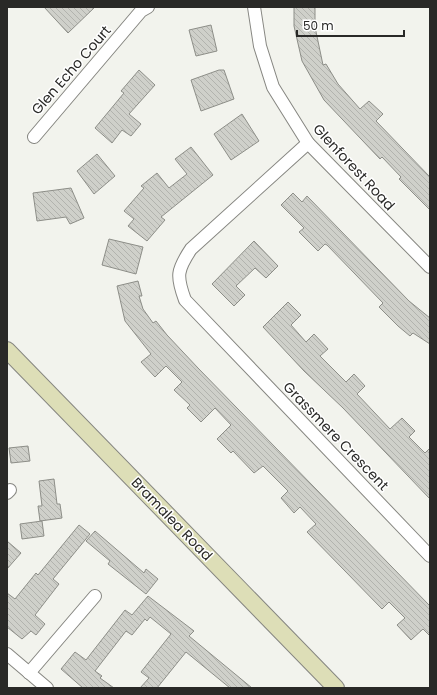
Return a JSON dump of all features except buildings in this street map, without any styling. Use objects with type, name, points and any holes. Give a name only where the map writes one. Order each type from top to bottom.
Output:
[{"type":"main road","name":"Bramalea Road","points":[[7,350],[336,688]]},
{"type":"street","name":"Glen Echo Court","points":[[34,137],[142,11],[148,7]]},
{"type":"street","name":"Glenforest Road","points":[[254,7],[260,46],[273,87],[308,143],[430,267]]},
{"type":"street","name":"Grassmere Crescent","points":[[308,143],[191,249],[180,265],[180,285],[185,300],[430,556]]},
{"type":"street","points":[[29,673],[95,596]]},
{"type":"street","points":[[7,654],[47,688]]}]
